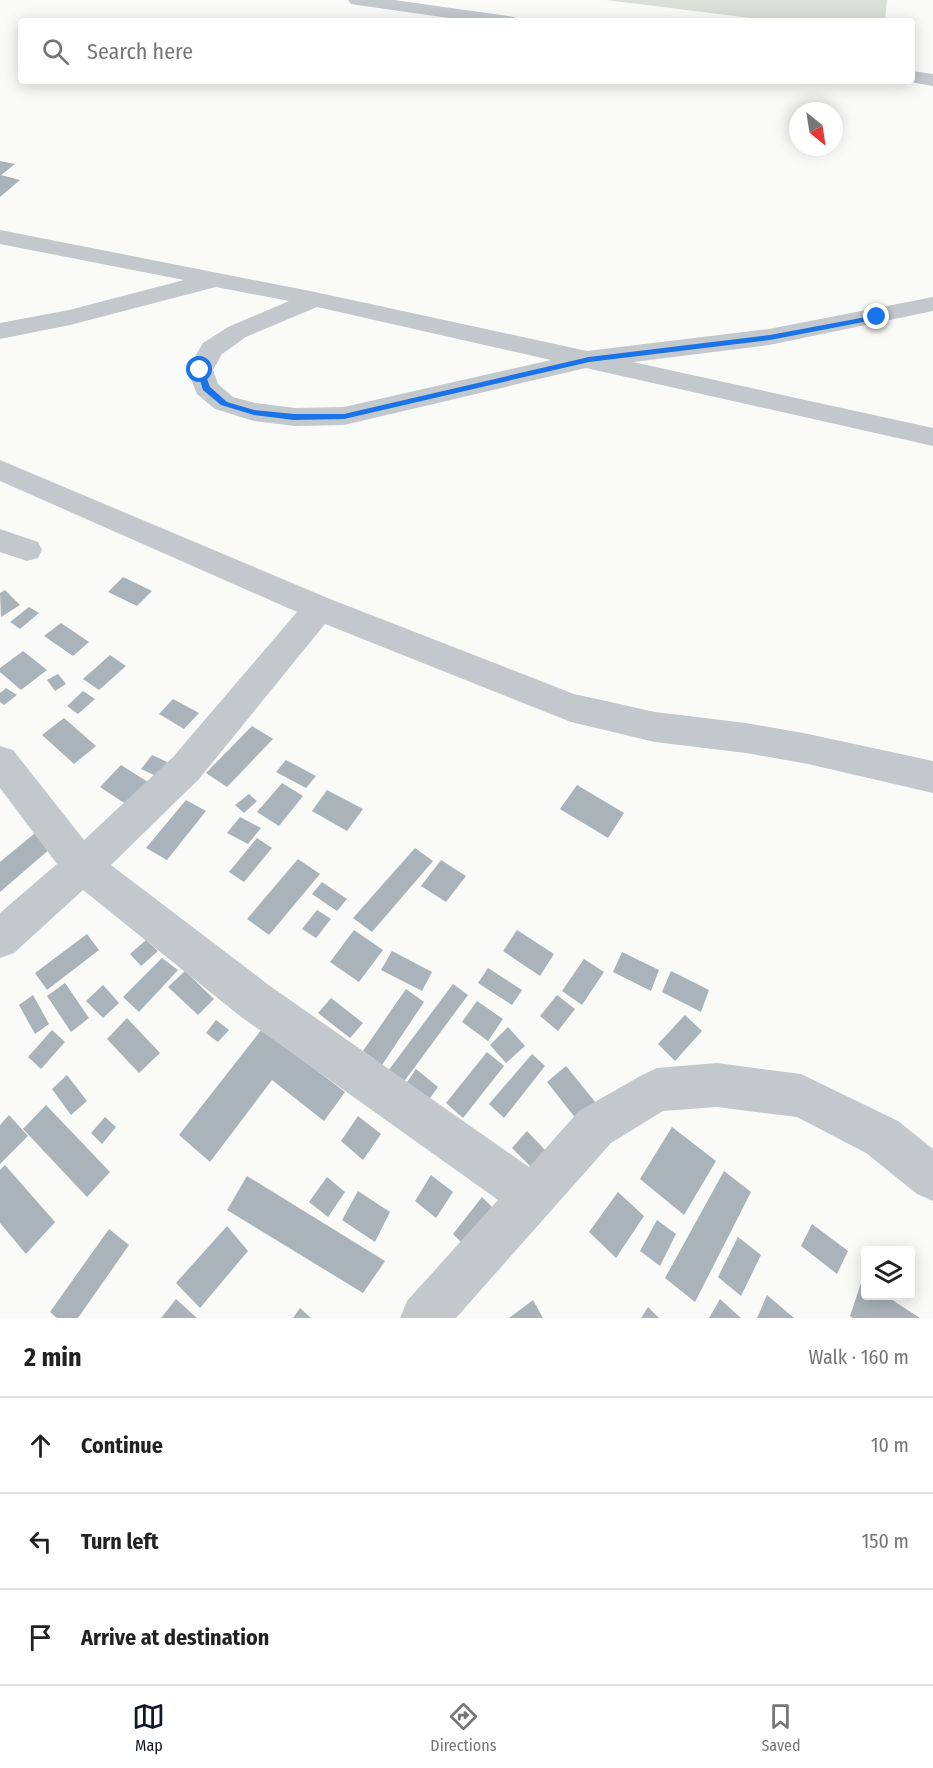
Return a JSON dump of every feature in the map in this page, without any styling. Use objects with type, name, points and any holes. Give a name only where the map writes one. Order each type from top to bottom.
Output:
[{"type":"street","points":[[357,0],[486,18]]},
{"type":"street","points":[[915,77],[933,80]]},
{"type":"street","points":[[0,237],[220,278],[933,437]]},
{"type":"street","points":[[0,331],[70,317],[220,278]]},
{"type":"street","points":[[315,299],[237,332],[212,349],[200,370],[206,388],[224,403],[254,412],[294,417],[344,416],[589,359],[770,337],[933,304]]},
{"type":"street","points":[[0,470],[319,609],[571,708],[655,727],[746,738],[808,749],[933,777]]},
{"type":"street","points":[[0,939],[134,820],[186,768],[319,609]]},
{"type":"street","points":[[0,761],[81,865],[255,1001],[533,1197]]},
{"type":"street","points":[[424,1318],[595,1127],[657,1090],[717,1085],[801,1096],[882,1137],[933,1178]]},
{"type":"shaded area","points":[[606,0],[887,0],[885,18],[749,18]]},
{"type":"building","points":[[0,161],[15,164],[0,176]]},
{"type":"building","points":[[0,176],[20,180],[0,197]]},
{"type":"building","points":[[123,577],[152,591],[137,606],[108,592]]},
{"type":"building","points":[[5,590],[20,605],[1,617],[0,593]]},
{"type":"building","points":[[29,607],[39,613],[20,629],[10,622]]},
{"type":"building","points":[[61,623],[89,642],[73,656],[44,636]]},
{"type":"building","points":[[23,651],[47,670],[21,690],[0,672],[0,668]]},
{"type":"building","points":[[110,655],[126,666],[99,690],[83,679]]},
{"type":"building","points":[[58,674],[66,684],[55,691],[47,680]]},
{"type":"building","points":[[6,688],[17,695],[4,705],[0,702],[0,693]]},
{"type":"building","points":[[83,691],[95,699],[78,714],[67,706]]},
{"type":"building","points":[[173,699],[199,713],[184,729],[159,714]]},
{"type":"building","points":[[64,718],[96,746],[74,764],[42,735]]},
{"type":"building","points":[[252,726],[273,739],[227,787],[206,773]]},
{"type":"building","points":[[152,755],[176,766],[165,780],[141,769]]},
{"type":"building","points":[[286,760],[316,776],[306,788],[276,772]]},
{"type":"building","points":[[121,765],[159,789],[138,812],[100,787]]},
{"type":"building","points":[[282,783],[303,796],[279,826],[257,812]]},
{"type":"building","points":[[577,785],[624,813],[608,838],[560,809]]},
{"type":"building","points":[[327,790],[363,809],[347,831],[312,811]]},
{"type":"building","points":[[249,794],[257,801],[244,813],[235,805]]},
{"type":"building","points":[[186,800],[206,811],[167,860],[146,848]]},
{"type":"building","points":[[240,817],[261,828],[248,844],[227,833]]},
{"type":"building","points":[[35,833],[51,848],[0,892],[0,862]]},
{"type":"building","points":[[257,838],[272,848],[244,882],[229,872]]},
{"type":"building","points":[[415,848],[433,861],[372,932],[353,918]]},
{"type":"building","points":[[298,859],[320,874],[269,935],[247,919]]},
{"type":"building","points":[[441,860],[466,876],[446,902],[421,886]]},
{"type":"building","points":[[322,882],[347,899],[337,911],[312,894]]},
{"type":"building","points":[[317,910],[331,919],[316,938],[302,929]]},
{"type":"building","points":[[354,930],[383,950],[359,982],[330,962]]},
{"type":"building","points":[[517,930],[554,954],[540,976],[503,951]]},
{"type":"building","points":[[87,934],[99,950],[47,990],[35,973]]},
{"type":"building","points":[[146,940],[158,951],[141,966],[130,954]]},
{"type":"building","points":[[392,951],[432,972],[422,991],[381,970]]},
{"type":"building","points":[[622,952],[659,970],[651,991],[613,972]]},
{"type":"building","points":[[162,958],[178,970],[139,1012],[123,997]]},
{"type":"building","points":[[584,959],[604,972],[582,1005],[562,991]]},
{"type":"building","points":[[488,968],[522,990],[512,1005],[478,983]]},
{"type":"building","points":[[185,971],[214,999],[198,1015],[168,987]]},
{"type":"building","points":[[671,971],[709,990],[701,1012],[662,992]]},
{"type":"building","points":[[65,983],[89,1018],[71,1032],[47,996]]},
{"type":"building","points":[[453,984],[468,995],[400,1087],[385,1075]]},
{"type":"building","points":[[103,985],[119,1003],[103,1018],[86,1001]]},
{"type":"building","points":[[406,989],[424,1002],[382,1065],[363,1051]]},
{"type":"building","points":[[33,995],[49,1024],[35,1034],[19,1005]]},
{"type":"building","points":[[557,995],[575,1009],[558,1031],[540,1016]]},
{"type":"building","points":[[331,998],[363,1023],[350,1038],[318,1013]]},
{"type":"building","points":[[477,1001],[503,1019],[488,1041],[462,1022]]},
{"type":"building","points":[[685,1015],[702,1031],[675,1061],[658,1044]]},
{"type":"building","points":[[127,1018],[160,1053],[139,1073],[107,1039]]},
{"type":"building","points":[[216,1020],[229,1030],[218,1042],[206,1033]]},
{"type":"building","points":[[508,1027],[525,1046],[506,1063],[490,1045]]},
{"type":"building","points":[[262,1029],[345,1092],[324,1121],[272,1080],[210,1162],[179,1135]]},
{"type":"building","points":[[52,1030],[65,1042],[41,1069],[28,1057]]},
{"type":"building","points":[[487,1052],[504,1066],[463,1118],[446,1103]]},
{"type":"building","points":[[532,1054],[545,1066],[504,1118],[489,1104]]},
{"type":"building","points":[[566,1066],[596,1103],[577,1120],[547,1082]]},
{"type":"building","points":[[416,1069],[438,1087],[425,1105],[403,1088]]},
{"type":"building","points":[[67,1075],[87,1101],[71,1115],[52,1089]]},
{"type":"building","points":[[46,1105],[110,1172],[87,1197],[23,1129]]},
{"type":"building","points":[[9,1115],[28,1136],[0,1164],[0,1125]]},
{"type":"building","points":[[358,1116],[381,1134],[363,1160],[341,1141]]},
{"type":"building","points":[[105,1117],[116,1127],[102,1144],[91,1133]]},
{"type":"building","points":[[672,1127],[716,1161],[684,1215],[640,1179]]},
{"type":"building","points":[[527,1131],[546,1151],[532,1168],[512,1148]]},
{"type":"building","points":[[5,1165],[55,1222],[26,1254],[0,1223],[0,1170]]},
{"type":"building","points":[[724,1171],[751,1192],[695,1302],[665,1278]]},
{"type":"building","points":[[431,1175],[453,1192],[436,1218],[415,1201]]},
{"type":"building","points":[[247,1176],[385,1261],[363,1293],[227,1210]]},
{"type":"building","points":[[327,1177],[345,1192],[328,1217],[309,1202]]},
{"type":"building","points":[[358,1191],[390,1212],[375,1242],[342,1220]]},
{"type":"building","points":[[618,1192],[644,1216],[616,1258],[589,1232]]},
{"type":"building","points":[[482,1197],[504,1219],[475,1256],[453,1234]]},
{"type":"building","points":[[657,1220],[676,1234],[660,1266],[640,1251]]},
{"type":"building","points":[[812,1224],[848,1251],[837,1274],[801,1246]]},
{"type":"building","points":[[227,1226],[248,1251],[200,1308],[176,1283]]},
{"type":"building","points":[[109,1229],[129,1245],[78,1318],[57,1318],[50,1312]]},
{"type":"building","points":[[738,1237],[761,1255],[741,1296],[718,1277]]},
{"type":"building","points":[[861,1283],[861,1300],[892,1300],[920,1318],[853,1318],[850,1316]]},
{"type":"building","points":[[767,1295],[794,1318],[757,1318]]},
{"type":"building","points":[[176,1299],[197,1318],[161,1318]]},
{"type":"building","points":[[720,1299],[741,1318],[709,1318]]},
{"type":"building","points":[[533,1300],[543,1318],[509,1318]]},
{"type":"building","points":[[648,1307],[659,1318],[641,1318]]},
{"type":"building","points":[[300,1308],[311,1318],[293,1318]]},
{"type":"route","points":[[200,370],[206,388],[224,403],[254,412],[294,417],[344,416],[589,359],[770,337],[877,317]]}]
